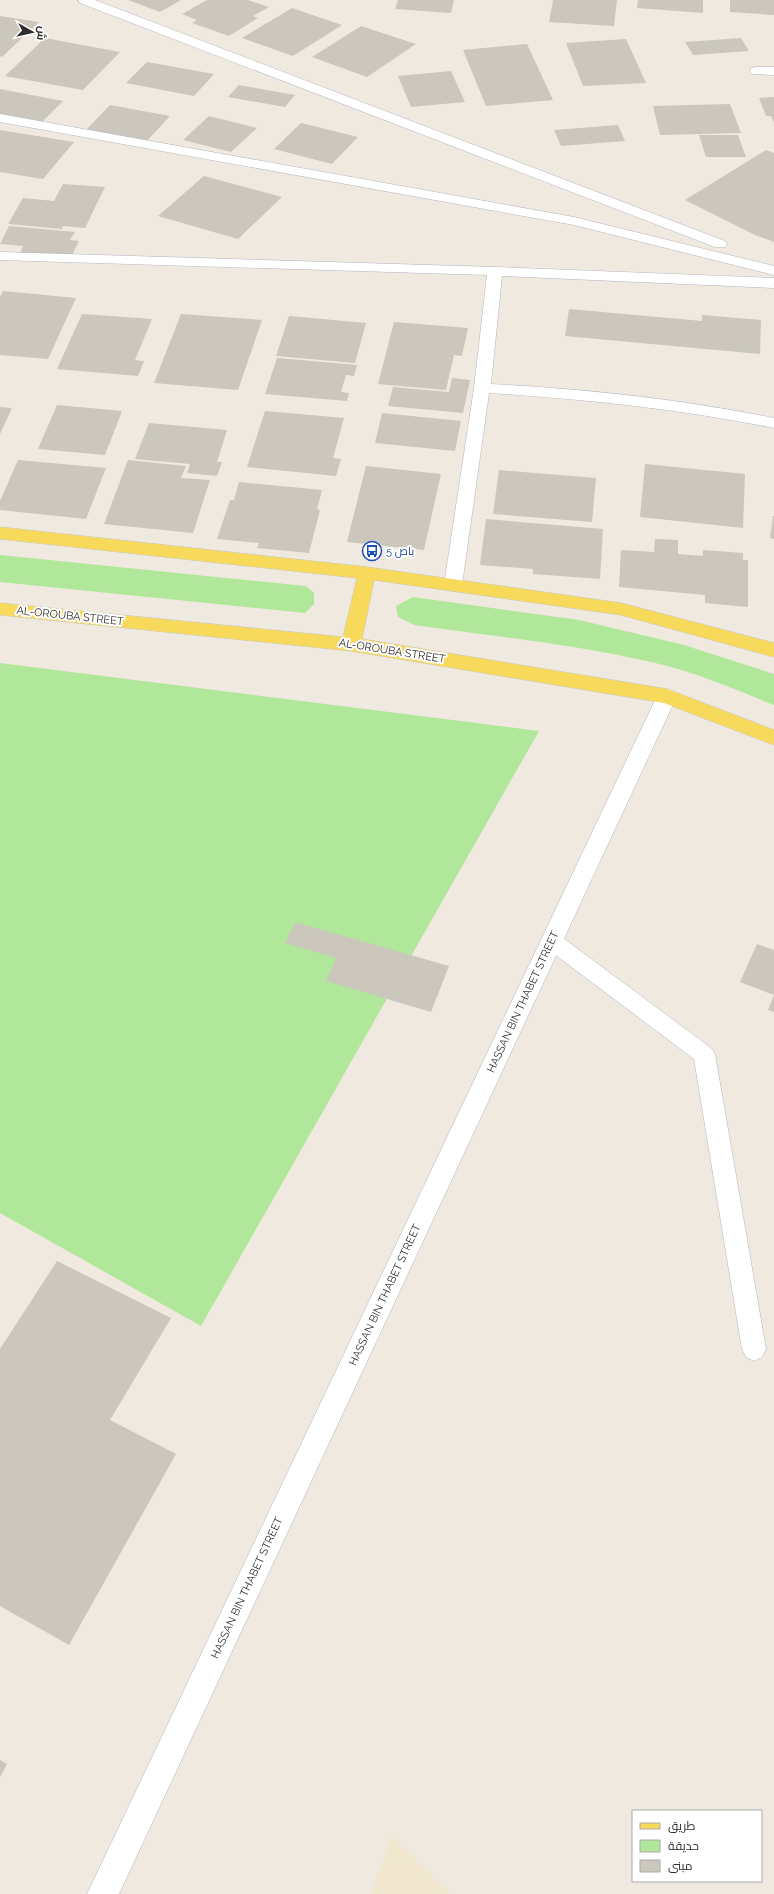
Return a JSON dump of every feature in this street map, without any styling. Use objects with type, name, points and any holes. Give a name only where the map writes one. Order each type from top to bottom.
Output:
[{"type":"main road","points":[[0,533],[367,573],[621,608],[774,650]]},
{"type":"main road","points":[[351,644],[367,573]]},
{"type":"main road","name":"AL-OROUBA STREET","points":[[0,609],[351,644],[668,696],[774,738]]},
{"type":"street","points":[[84,0],[774,265]]},
{"type":"street","points":[[756,71],[774,71]]},
{"type":"street","points":[[0,118],[574,221],[691,249],[774,271]]},
{"type":"street","points":[[0,256],[495,271],[774,283]]},
{"type":"street","points":[[453,585],[482,388],[495,271]]},
{"type":"street","points":[[482,388],[622,398],[774,423]]},
{"type":"street","name":"HASSAN BIN THABET STREET","points":[[103,1894],[668,696]]},
{"type":"lane","points":[[552,940],[704,1054],[754,1349]]},
{"type":"shaded area","points":[[392,1835],[451,1894],[371,1894]]},
{"type":"green space","points":[[0,555],[306,586],[314,593],[314,604],[305,613],[0,582]]},
{"type":"green space","points":[[413,597],[579,620],[684,645],[774,674],[774,705],[698,675],[651,662],[563,645],[414,625],[398,617],[396,606]]},
{"type":"green space","points":[[0,663],[539,731],[201,1326],[0,1213]]},
{"type":"building","points":[[128,0],[181,0],[160,12]]},
{"type":"building","points":[[207,0],[248,0],[269,7],[253,16],[258,18],[229,36],[192,23],[197,20],[182,14]]},
{"type":"building","points":[[398,0],[454,0],[451,13],[395,9]]},
{"type":"building","points":[[553,0],[617,0],[614,26],[549,22]]},
{"type":"building","points":[[638,0],[703,0],[703,13],[637,8]]},
{"type":"building","points":[[730,0],[774,0],[774,15],[730,12]]},
{"type":"building","points":[[292,8],[342,25],[293,56],[242,38]]},
{"type":"building","points":[[0,16],[39,22],[2,57],[0,56]]},
{"type":"building","points":[[361,26],[416,44],[367,77],[312,57]]},
{"type":"building","points":[[45,38],[120,52],[83,90],[5,76]]},
{"type":"building","points":[[741,38],[749,51],[693,55],[685,42]]},
{"type":"building","points":[[626,39],[646,83],[583,86],[566,43]]},
{"type":"building","points":[[527,44],[553,100],[486,106],[463,50]]},
{"type":"building","points":[[147,62],[214,74],[194,96],[126,83]]},
{"type":"building","points":[[451,71],[465,102],[411,107],[398,76]]},
{"type":"building","points":[[239,85],[295,95],[285,107],[228,97]]},
{"type":"building","points":[[0,89],[63,101],[41,123],[0,115]]},
{"type":"building","points":[[774,97],[774,123],[771,116],[766,116],[759,98]]},
{"type":"building","points":[[730,104],[741,133],[660,135],[653,106]]},
{"type":"building","points":[[110,105],[170,116],[145,143],[85,131]]},
{"type":"building","points":[[209,116],[257,128],[231,152],[183,140]]},
{"type":"building","points":[[301,123],[358,137],[332,164],[274,149]]},
{"type":"building","points":[[618,125],[625,141],[561,146],[554,130]]},
{"type":"building","points":[[0,130],[74,142],[43,179],[0,172]]},
{"type":"building","points":[[699,135],[738,135],[746,157],[706,157]]},
{"type":"building","points":[[766,150],[774,153],[774,242],[755,235],[685,200]]},
{"type":"building","points":[[204,176],[282,197],[238,239],[158,216]]},
{"type":"building","points":[[63,184],[105,187],[85,228],[63,226],[62,229],[8,224],[23,198],[54,201]]},
{"type":"building","points":[[9,226],[75,232],[70,240],[79,241],[71,257],[20,253],[23,246],[0,244]]},
{"type":"building","points":[[3,291],[76,298],[48,359],[0,355],[0,297]]},
{"type":"building","points":[[569,309],[702,321],[702,315],[761,320],[760,354],[565,336]]},
{"type":"building","points":[[82,314],[152,319],[135,360],[144,361],[138,376],[57,369]]},
{"type":"building","points":[[181,314],[262,320],[238,390],[154,383]]},
{"type":"building","points":[[289,316],[366,323],[355,363],[276,356]]},
{"type":"building","points":[[394,322],[468,328],[462,356],[454,355],[446,390],[378,384]]},
{"type":"building","points":[[277,358],[357,365],[354,376],[346,375],[341,392],[349,393],[347,401],[265,394]]},
{"type":"building","points":[[452,378],[470,380],[463,413],[388,406],[393,387],[449,392]]},
{"type":"building","points":[[57,405],[122,411],[105,455],[38,449]]},
{"type":"building","points":[[0,407],[12,408],[0,434]]},
{"type":"building","points":[[265,411],[344,418],[333,458],[341,459],[336,476],[247,467]]},
{"type":"building","points":[[382,413],[461,421],[455,451],[375,443]]},
{"type":"building","points":[[149,423],[227,430],[217,462],[222,462],[217,476],[187,473],[190,464],[135,459]]},
{"type":"building","points":[[18,460],[106,468],[86,519],[0,510],[0,501]]},
{"type":"building","points":[[128,460],[186,466],[181,478],[210,480],[193,533],[104,524]]},
{"type":"building","points":[[645,464],[745,474],[743,528],[640,517]]},
{"type":"building","points":[[366,466],[441,474],[424,550],[347,542]]},
{"type":"building","points":[[499,470],[596,478],[592,522],[493,514]]},
{"type":"building","points":[[239,482],[322,490],[317,509],[320,510],[309,553],[257,548],[259,543],[217,539],[230,500],[234,500]]},
{"type":"building","points":[[774,516],[774,539],[770,538]]},
{"type":"building","points":[[486,519],[603,529],[600,579],[533,574],[533,569],[480,565]]},
{"type":"building","points":[[655,539],[678,540],[678,554],[703,556],[703,550],[743,553],[743,560],[748,560],[748,607],[705,603],[705,595],[619,587],[621,550],[654,552]]},
{"type":"building","points":[[295,922],[449,966],[431,1012],[326,981],[336,958],[285,943]]},
{"type":"building","points":[[757,944],[774,950],[774,995],[740,982]]},
{"type":"building","points":[[774,995],[774,1012],[768,1010]]},
{"type":"building","points":[[57,1261],[171,1318],[110,1420],[176,1454],[69,1645],[0,1606],[0,1349]]},
{"type":"building","points":[[0,1760],[7,1764],[0,1777]]},
{"type":"place","name":"باص 5","points":[[372,551]]}]
